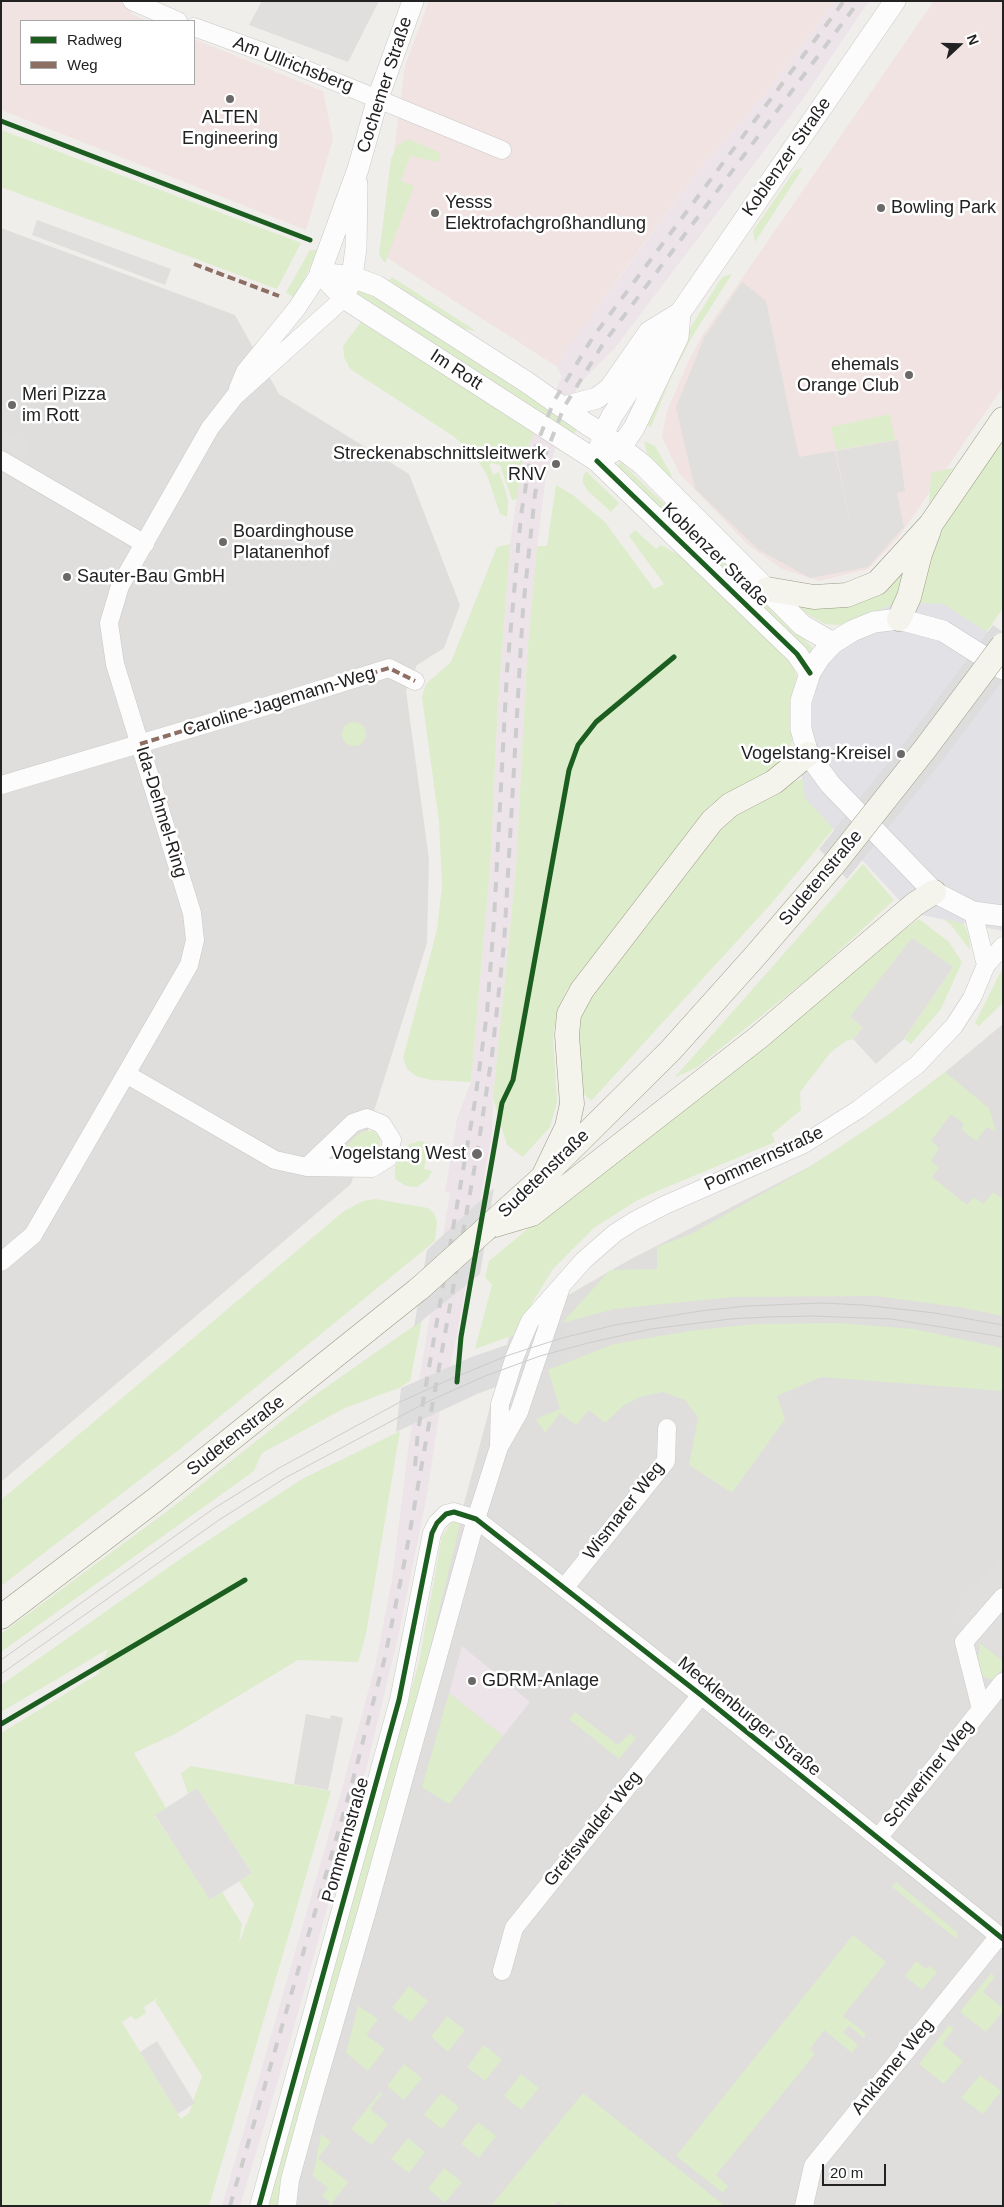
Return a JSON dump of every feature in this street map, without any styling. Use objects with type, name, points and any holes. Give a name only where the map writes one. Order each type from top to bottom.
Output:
[{"type":"main road","points":[[766,588],[814,597],[847,595],[878,583],[931,524],[1003,419]]},
{"type":"main road","points":[[899,619],[910,597],[920,554],[931,524]]},
{"type":"main road","name":"Sudetenstraße","points":[[1,1617],[163,1494],[420,1288],[543,1176],[670,1051],[756,955],[834,864],[925,749],[1003,645]]},
{"type":"main road","points":[[543,1176],[567,1127],[572,1104],[567,1035],[569,1014],[582,990],[712,821],[730,805],[774,782],[808,754]]},
{"type":"main road","points":[[488,1227],[532,1214],[759,1037],[915,904],[934,892]]},
{"type":"street","points":[[132,1],[176,20]]},
{"type":"street","name":"Cochemer Straße","points":[[320,273],[358,169],[378,98],[413,1]]},
{"type":"street","name":"Koblenzer Straße","points":[[597,461],[603,434],[612,416],[662,341],[673,317],[895,1]]},
{"type":"street","name":"Am Ullrichsberg","points":[[195,28],[263,52],[502,150]]},
{"type":"street","name":"Cochemer Straße","points":[[344,298],[352,277],[356,248],[358,169]]},
{"type":"street","name":"Im Rott","points":[[320,273],[352,277],[377,286],[603,434]]},
{"type":"street","name":"Im Rott","points":[[320,273],[344,298],[597,461]]},
{"type":"street","name":"Ida-Dehmel-Ring","points":[[235,396],[244,372],[297,308],[320,273]]},
{"type":"street","name":"Ida-Dehmel-Ring","points":[[1,1262],[33,1235],[189,965],[195,940],[192,913],[115,664],[109,623],[120,586],[210,428],[235,396],[344,298]]},
{"type":"street","name":"Koblenzer Straße","points":[[564,407],[597,398],[610,388],[649,332],[673,317]]},
{"type":"street","name":"Koblenzer Straße","points":[[597,461],[621,447],[634,428],[678,337],[673,317]]},
{"type":"street","name":"Koblenzer Straße","points":[[603,434],[643,466],[802,625],[833,643]]},
{"type":"street","points":[[1,460],[145,544]]},
{"type":"street","name":"Koblenzer Straße","points":[[597,461],[797,654],[810,673]]},
{"type":"street","points":[[1002,916],[973,912],[934,892],[830,784],[808,754],[801,729],[801,701],[810,673],[833,643],[852,631],[874,622],[899,619],[944,631],[1003,669]]},
{"type":"street","name":"Caroline-Jagemann-Weg","points":[[1,785],[389,668],[415,680]]},
{"type":"street","points":[[973,912],[986,965]]},
{"type":"street","name":"Pommernstraße","points":[[287,2206],[290,2180],[310,2107],[476,1519],[499,1447],[500,1404],[515,1356],[530,1321],[584,1260],[615,1233],[665,1205],[804,1144],[859,1109],[917,1065],[954,1026],[972,998],[986,965],[1003,946]]},
{"type":"street","points":[[126,1074],[275,1160],[307,1168]]},
{"type":"street","name":"Wismarer Weg","points":[[565,1587],[666,1462],[667,1428]]},
{"type":"street","name":"Pommernstraße","points":[[258,2206],[399,1700],[432,1533],[436,1523],[446,1514],[454,1512],[476,1519]]},
{"type":"street","name":"Mecklenburger Straße","points":[[476,1519],[701,1695],[1001,1938]]},
{"type":"street","name":"Schweriner Weg","points":[[981,1709],[964,1642],[1003,1597]]},
{"type":"street","name":"Schweriner Weg","points":[[878,1838],[1003,1682]]},
{"type":"street","name":"Greifswalder Weg","points":[[502,1971],[514,1928],[701,1695]]},
{"type":"street","name":"Anklamer Weg","points":[[804,2206],[813,2166],[1001,1938]]},
{"type":"shaded area","points":[[1,1],[136,1],[131,14],[146,20],[20,20],[20,85],[195,85],[195,39],[323,91],[333,139],[306,230],[1,110]]},
{"type":"shaded area","points":[[262,1],[379,1],[348,62],[249,25]]},
{"type":"shaded area","points":[[429,1],[835,1],[769,89],[703,165],[622,273],[556,366],[381,254],[405,66]]},
{"type":"shaded area","points":[[835,1],[869,1],[801,102],[615,348],[578,385],[546,476],[537,546],[527,657],[516,869],[493,1098],[492,1132],[457,1335],[440,1409],[427,1495],[399,1633],[367,1766],[290,2041],[240,2206],[222,2206],[341,1792],[375,1666],[392,1580],[409,1442],[450,1193],[445,1192],[457,1118],[471,1082],[490,869],[498,703],[510,544],[522,463],[530,440],[562,377],[556,366],[579,332],[703,165],[769,89]]},
{"type":"shaded area","points":[[934,1],[1003,1],[1003,387],[898,538],[868,569],[820,581],[782,569],[747,544],[679,473],[662,437],[667,411],[689,360],[702,336]]},
{"type":"shaded area","points":[[37,220],[171,269],[165,285],[32,235]]},
{"type":"shaded area","points":[[1,228],[235,315],[279,394],[409,474],[460,605],[444,648],[417,665],[406,691],[429,859],[427,943],[351,1184],[1,1482]]},
{"type":"shaded area","points":[[742,282],[766,301],[799,457],[835,451],[855,548],[836,451],[898,440],[905,491],[897,493],[904,527],[868,567],[810,578],[759,550],[695,489],[676,407],[704,338]]},
{"type":"shaded area","points":[[1,428],[31,445],[24,459],[1,446]]},
{"type":"shaded area","name":"Vogelstang-Kreisel","points":[[897,602],[943,604],[1003,642],[1003,931],[911,913],[805,798],[792,709],[799,672],[833,631]]},
{"type":"shaded area","points":[[912,938],[953,967],[904,1039],[876,1064],[853,1039],[863,1028],[850,1017]]},
{"type":"shaded area","points":[[1003,1024],[1003,2206],[279,2206],[280,2183],[509,1337],[517,1334],[523,1321],[631,1259],[809,1167],[871,1128],[944,1073]]},
{"type":"shaded area","points":[[1003,1553],[1003,1660],[950,1617]]},
{"type":"shaded area","points":[[462,1646],[530,1702],[503,1736],[449,1693]]},
{"type":"shaded area","points":[[306,1714],[330,1719],[331,1715],[343,1718],[328,1790],[294,1784]]},
{"type":"shaded area","points":[[197,1788],[252,1873],[210,1900],[155,1815]]},
{"type":"shaded area","points":[[157,2041],[195,2103],[178,2114],[140,2052]]},
{"type":"green space","points":[[1,130],[301,243],[277,289],[1,187]]},
{"type":"green space","points":[[408,139],[441,153],[438,162],[410,156],[401,181],[414,186],[385,263],[379,255],[391,159],[397,146]]},
{"type":"green space","points":[[803,168],[755,242],[753,231],[795,170]]},
{"type":"green space","points":[[310,250],[318,250],[295,299],[286,292]]},
{"type":"green space","points":[[732,274],[692,337],[670,380],[651,427],[644,424],[687,333],[722,277]]},
{"type":"green space","points":[[392,277],[476,331],[458,328],[387,282]]},
{"type":"green space","points":[[360,289],[367,291],[579,427],[574,434],[356,294]]},
{"type":"green space","points":[[361,322],[534,432],[522,463],[517,499],[512,500],[500,465],[489,464],[493,475],[499,472],[505,489],[508,501],[507,517],[500,514],[487,475],[473,453],[453,436],[350,369],[344,357],[343,346]]},
{"type":"green space","points":[[890,414],[895,440],[836,450],[831,427]]},
{"type":"green space","points":[[1003,437],[1003,608],[984,636],[915,604],[932,544]]},
{"type":"green space","points":[[644,441],[655,446],[672,476],[670,478],[647,453]]},
{"type":"green space","points":[[621,462],[813,648],[812,653],[807,655],[621,472],[618,465]]},
{"type":"green space","points":[[953,468],[929,505],[931,473]]},
{"type":"green space","points":[[586,471],[619,503],[611,512],[588,491],[583,483],[583,476]]},
{"type":"green space","points":[[556,485],[573,495],[605,522],[654,589],[664,584],[629,536],[635,530],[656,549],[661,545],[683,557],[791,658],[797,677],[791,707],[793,737],[788,758],[774,772],[725,794],[706,809],[566,991],[558,1009],[553,1036],[557,1102],[550,1127],[523,1157],[507,1145],[493,1098],[516,869],[527,657],[537,546],[547,546]]},
{"type":"green space","points":[[510,544],[498,703],[490,869],[471,1082],[431,1080],[416,1076],[407,1069],[403,1058],[437,930],[442,886],[439,822],[422,697],[426,684],[451,662],[497,547]]},
{"type":"green space","points":[[903,569],[908,571],[902,594],[891,607],[840,625],[825,624],[785,602]]},
{"type":"green space","points":[[354,722],[359,723],[365,729],[365,739],[359,745],[354,746],[349,745],[343,739],[342,734],[343,729],[349,723]]},
{"type":"green space","points":[[804,778],[845,815],[770,905],[591,1101],[580,1090],[575,1032],[587,998],[719,828],[742,808],[772,791]]},
{"type":"green space","points":[[863,864],[894,900],[815,973],[696,1068],[674,1078]]},
{"type":"green space","points":[[929,908],[961,918],[969,936],[970,950],[951,925]]},
{"type":"green space","points":[[919,919],[949,942],[962,962],[941,1009],[911,1044],[904,1039],[953,967],[850,1017],[863,1028],[853,1039],[846,1041],[831,1052],[800,1092],[801,1110],[772,1134],[775,1142],[638,1200],[595,1227],[553,1269],[532,1303],[517,1334],[475,1349],[492,1285],[485,1277],[489,1261],[844,974]]},
{"type":"green space","points":[[1003,967],[1003,1003],[979,1026],[975,1023]]},
{"type":"green space","points":[[945,1072],[989,1108],[996,1132],[987,1127],[976,1141],[961,1129],[964,1124],[951,1114],[931,1141],[939,1148],[931,1161],[939,1168],[932,1177],[967,1205],[974,1197],[983,1204],[993,1192],[1003,1199],[1003,1316],[964,1308],[876,1296],[733,1297],[614,1309],[562,1323],[610,1270],[657,1269],[657,1247],[691,1234],[808,1168],[898,1108]]},
{"type":"green space","points":[[364,1131],[374,1131],[380,1137],[378,1151],[369,1156],[352,1156],[348,1151],[348,1145],[354,1137]]},
{"type":"green space","points":[[421,1141],[430,1144],[435,1152],[427,1151],[424,1169],[432,1171],[428,1179],[417,1187],[406,1186],[395,1179],[395,1166],[409,1144]]},
{"type":"green space","points":[[375,1199],[428,1208],[434,1213],[437,1222],[435,1241],[180,1449],[1,1586],[1,1500],[344,1211],[363,1201]]},
{"type":"green space","points":[[422,1320],[410,1381],[399,1388],[345,1408],[262,1453],[254,1471],[1,1652],[1,1634],[174,1506],[312,1397]]},
{"type":"green space","points":[[837,1323],[914,1329],[1003,1348],[1003,1391],[821,1377],[777,1396],[785,1419],[732,1493],[689,1465],[698,1418],[685,1400],[663,1392],[640,1397],[623,1406],[605,1423],[589,1410],[576,1425],[560,1413],[545,1433],[536,1419],[560,1409],[548,1370],[614,1344],[690,1331],[754,1324]]},
{"type":"green space","points":[[400,1431],[366,1634],[358,1662],[298,1660],[175,1734],[134,1753],[166,1808],[155,1816],[211,1900],[222,1892],[242,1924],[239,1943],[254,1904],[239,1881],[252,1873],[197,1788],[188,1794],[181,1773],[191,1766],[331,1791],[209,2206],[1,2206],[1,1733],[98,1674],[108,1649],[1,1712],[1,1685],[186,1555],[304,1478]],"holes":[[[161,1996],[155,2001],[202,2076],[189,2113],[181,2119],[122,2022],[131,2016],[135,2020],[146,2013],[144,2007]]]},
{"type":"green space","points":[[461,1520],[411,1727],[280,2206],[269,2206],[278,2164],[419,1662],[442,1536],[452,1522]]},
{"type":"green space","points":[[980,1643],[1003,1661],[1003,1668],[993,1680],[982,1676],[978,1660]]},
{"type":"green space","points":[[449,1693],[503,1736],[449,1804],[422,1787]]},
{"type":"green space","points":[[575,1712],[618,1745],[630,1733],[636,1738],[619,1759],[569,1719]]},
{"type":"green space","points":[[896,1882],[957,1932],[958,1940],[892,1887]]},
{"type":"green space","points":[[853,1935],[886,1962],[843,2016],[866,2034],[864,2038],[849,2026],[843,2032],[858,2045],[852,2053],[824,2030],[810,2049],[815,2054],[716,2175],[728,2186],[723,2193],[676,2156]]},
{"type":"green space","points":[[916,1961],[926,1969],[930,1966],[937,1972],[922,1990],[905,1976]]},
{"type":"green space","points":[[991,1973],[995,1977],[983,1992],[1003,2008],[1003,2011],[986,2032],[960,2012]]},
{"type":"green space","points":[[409,1986],[428,2001],[411,2022],[392,2008]]},
{"type":"green space","points":[[358,2006],[378,2019],[366,2035],[385,2049],[368,2071],[346,2053]]},
{"type":"green space","points":[[447,2016],[465,2030],[448,2052],[431,2037]]},
{"type":"green space","points":[[949,2025],[954,2029],[942,2044],[963,2061],[944,2084],[919,2064]]},
{"type":"green space","points":[[484,2045],[502,2059],[485,2081],[467,2067]]},
{"type":"green space","points":[[404,2064],[422,2078],[404,2100],[387,2086]]},
{"type":"green space","points":[[521,2074],[539,2088],[521,2110],[504,2096]]},
{"type":"green space","points":[[980,2075],[1001,2091],[983,2114],[961,2098]]},
{"type":"green space","points":[[380,2092],[382,2094],[370,2109],[388,2124],[372,2145],[351,2129]]},
{"type":"green space","points":[[441,2093],[459,2107],[442,2129],[424,2115]]},
{"type":"green space","points":[[583,2093],[725,2206],[563,2206],[558,2201],[554,2206],[491,2206]]},
{"type":"green space","points":[[478,2122],[496,2136],[479,2158],[461,2144]]},
{"type":"green space","points":[[321,2134],[331,2142],[318,2158],[348,2182],[332,2203],[335,2206],[327,2206],[330,2202],[322,2196],[328,2188],[313,2176]]},
{"type":"green space","points":[[408,2138],[425,2152],[409,2173],[391,2159]]},
{"type":"green space","points":[[444,2168],[462,2182],[445,2203],[428,2189]]},
{"type":"pier","points":[[993,625],[1003,632],[1003,680],[942,761],[847,879],[819,849],[909,737]]},
{"type":"pier","points":[[494,1188],[480,1274],[414,1327],[427,1250]]},
{"type":"pier","points":[[569,1324],[550,1367],[477,1394],[396,1432],[401,1388],[474,1356]]},
{"type":"tram line","points":[[1,1660],[213,1509],[279,1468],[400,1402],[509,1355],[562,1338],[615,1325],[700,1311],[747,1306],[821,1303],[863,1305],[935,1313],[1003,1325]]},
{"type":"tram line","points":[[1,1674],[219,1520],[285,1478],[427,1402],[485,1376],[540,1356],[651,1329],[730,1319],[767,1317],[812,1316],[891,1319],[1003,1337]]},
{"type":"railway","points":[[415,1466],[418,1431],[475,1101],[487,1013],[494,920],[507,671],[521,515],[530,461],[554,401],[593,337],[844,1]]},
{"type":"railway","points":[[230,2206],[350,1791],[385,1657],[405,1559],[477,1154],[492,1055],[504,944],[523,609],[535,494],[541,466],[564,407],[603,344],[859,1]]},
{"type":"marked path","points":[[194,264],[279,296]]},
{"type":"marked path","points":[[140,744],[389,668],[415,681]]},
{"type":"cycle path","points":[[1,121],[310,240]]},
{"type":"cycle path","points":[[597,461],[797,654],[810,673]]},
{"type":"cycle path","points":[[457,1382],[461,1337],[502,1103],[513,1080],[569,770],[578,745],[596,722],[674,657]]},
{"type":"cycle path","points":[[259,2206],[399,1700],[432,1533],[437,1523],[446,1514],[454,1512],[476,1519],[701,1695],[1003,1939]]},
{"type":"cycle path","points":[[1,1724],[245,1580]]},
{"type":"place","name":"ALTEN Engineering","points":[[230,99]]},
{"type":"place","name":"Bowling Park","points":[[881,208]]},
{"type":"place","name":"Yesss Elektrofachgroßhandlung","points":[[435,213]]},
{"type":"place","name":"ehemals Orange Club","points":[[909,375]]},
{"type":"place","name":"Meri Pizza im Rott","points":[[12,405]]},
{"type":"place","name":"Streckenabschnittsleitwerk RNV","points":[[556,464]]},
{"type":"place","name":"Boardinghouse Platanenhof","points":[[223,542]]},
{"type":"place","name":"Sauter-Bau GmbH","points":[[67,577]]},
{"type":"place","name":"Vogelstang-Kreisel","points":[[901,754]]},
{"type":"place","name":"Vogelstang West","points":[[477,1154]]},
{"type":"place","name":"GDRM-Anlage","points":[[472,1681]]}]
